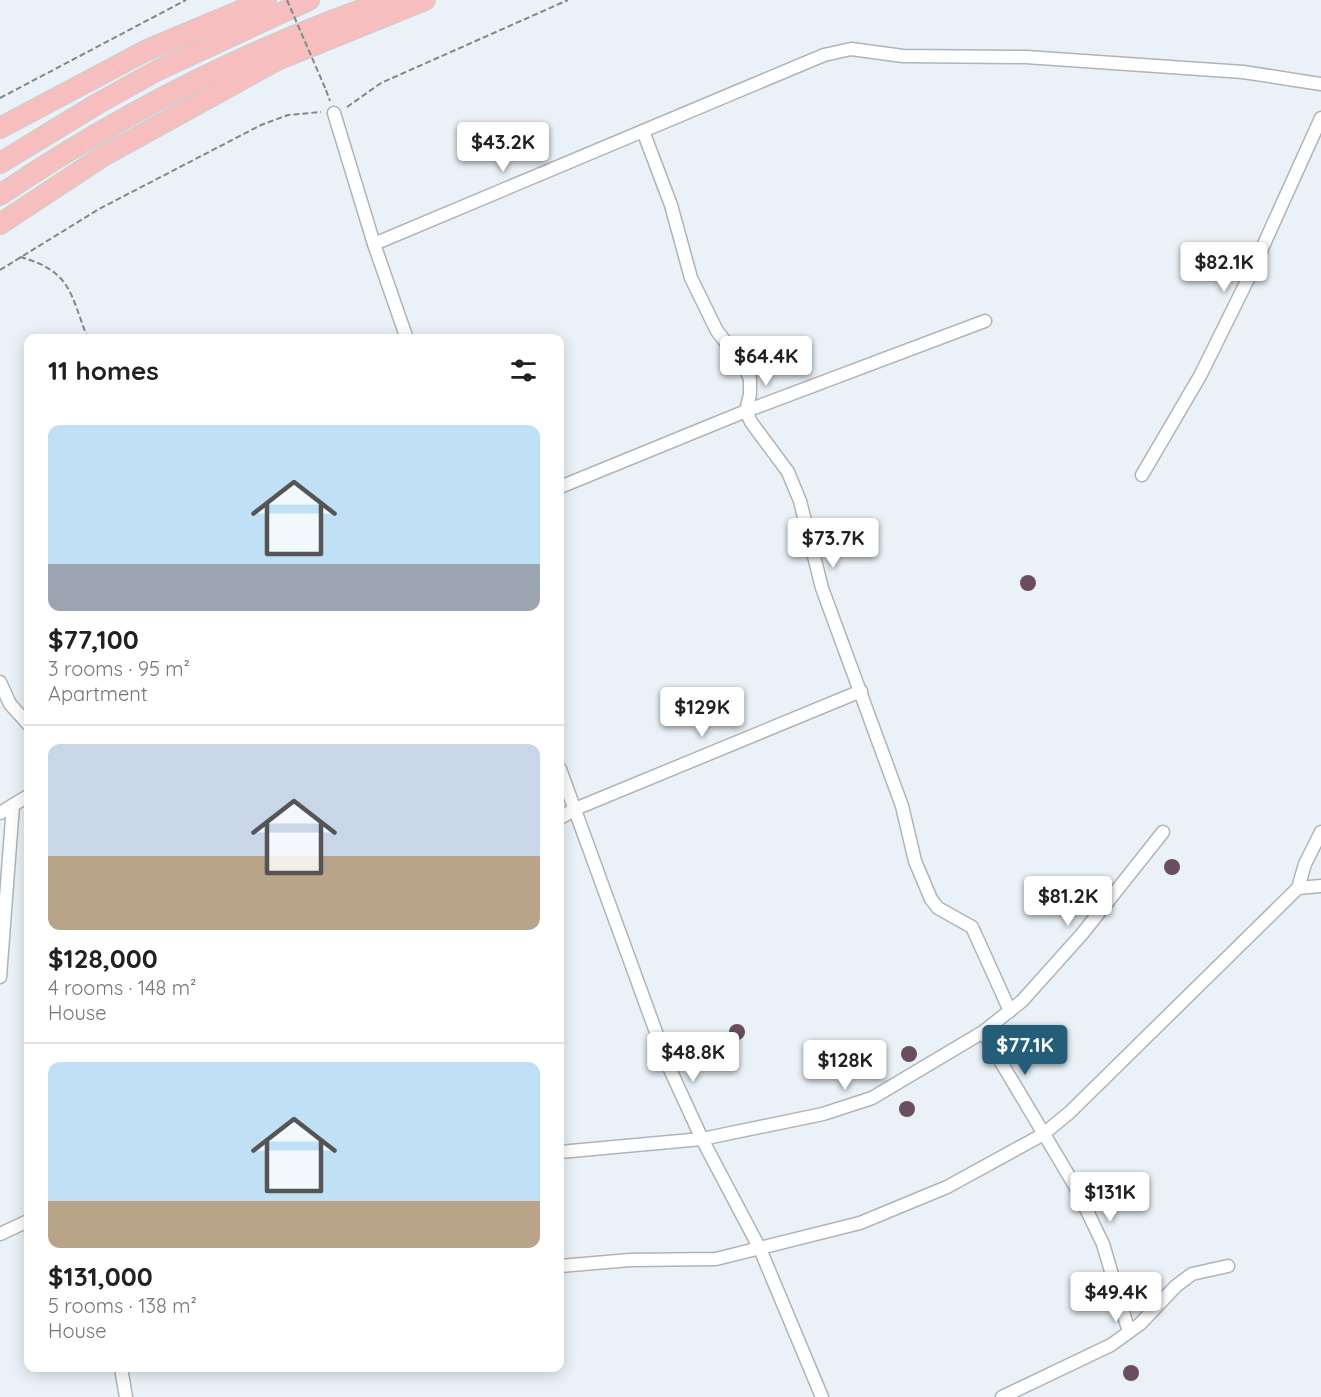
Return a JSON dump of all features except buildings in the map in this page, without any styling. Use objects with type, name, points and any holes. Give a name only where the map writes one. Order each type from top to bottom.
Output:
[{"type":"main road","points":[[0,128],[147,50],[266,0]]},
{"type":"main road","points":[[0,163],[158,70],[309,0]]},
{"type":"main road","points":[[0,195],[112,125],[198,80],[265,48],[389,0]]},
{"type":"main road","points":[[0,224],[103,156],[267,66],[425,0]]},
{"type":"street","points":[[374,244],[824,55],[851,49],[903,56],[1026,57],[1243,72],[1321,84]]},
{"type":"street","points":[[334,113],[374,244],[405,334]]},
{"type":"street","points":[[1142,475],[1210,356],[1250,275],[1321,118]]},
{"type":"street","points":[[643,131],[671,205],[691,278],[717,331],[745,367],[750,379],[750,394],[746,411],[751,422],[788,472],[800,501],[822,588],[902,806],[915,861],[931,899],[938,908],[972,927],[1010,1011]]},
{"type":"street","points":[[564,485],[746,411],[986,321]]},
{"type":"street","points":[[0,682],[10,704],[24,720]]},
{"type":"street","points":[[564,815],[574,809],[861,691]]},
{"type":"street","points":[[564,780],[668,1065],[702,1139],[760,1249],[822,1397]]},
{"type":"street","points":[[0,813],[24,798]]},
{"type":"street","points":[[0,977],[13,805]]},
{"type":"street","points":[[564,1152],[702,1139],[824,1114],[872,1098],[983,1032],[1022,1001],[1082,934],[1163,832]]},
{"type":"street","points":[[564,1266],[630,1260],[716,1259],[860,1223],[947,1187],[1042,1135],[1069,1113],[1298,888],[1305,864],[1321,832]]},
{"type":"street","points":[[1298,888],[1321,886]]},
{"type":"street","points":[[983,1032],[1042,1135],[1075,1186],[1104,1244],[1129,1332]]},
{"type":"street","points":[[0,1234],[24,1223]]},
{"type":"street","points":[[1002,1397],[1111,1345],[1129,1332],[1183,1280],[1204,1270],[1228,1266]]},
{"type":"street","points":[[122,1372],[126,1397]]},
{"type":"path","points":[[0,99],[186,0]]},
{"type":"path","points":[[287,0],[326,90]]},
{"type":"path","points":[[0,270],[99,209],[261,125],[288,115],[308,112],[334,113],[355,103],[381,83],[567,0]]},
{"type":"path","points":[[20,257],[52,268],[64,281],[86,334]]}]
